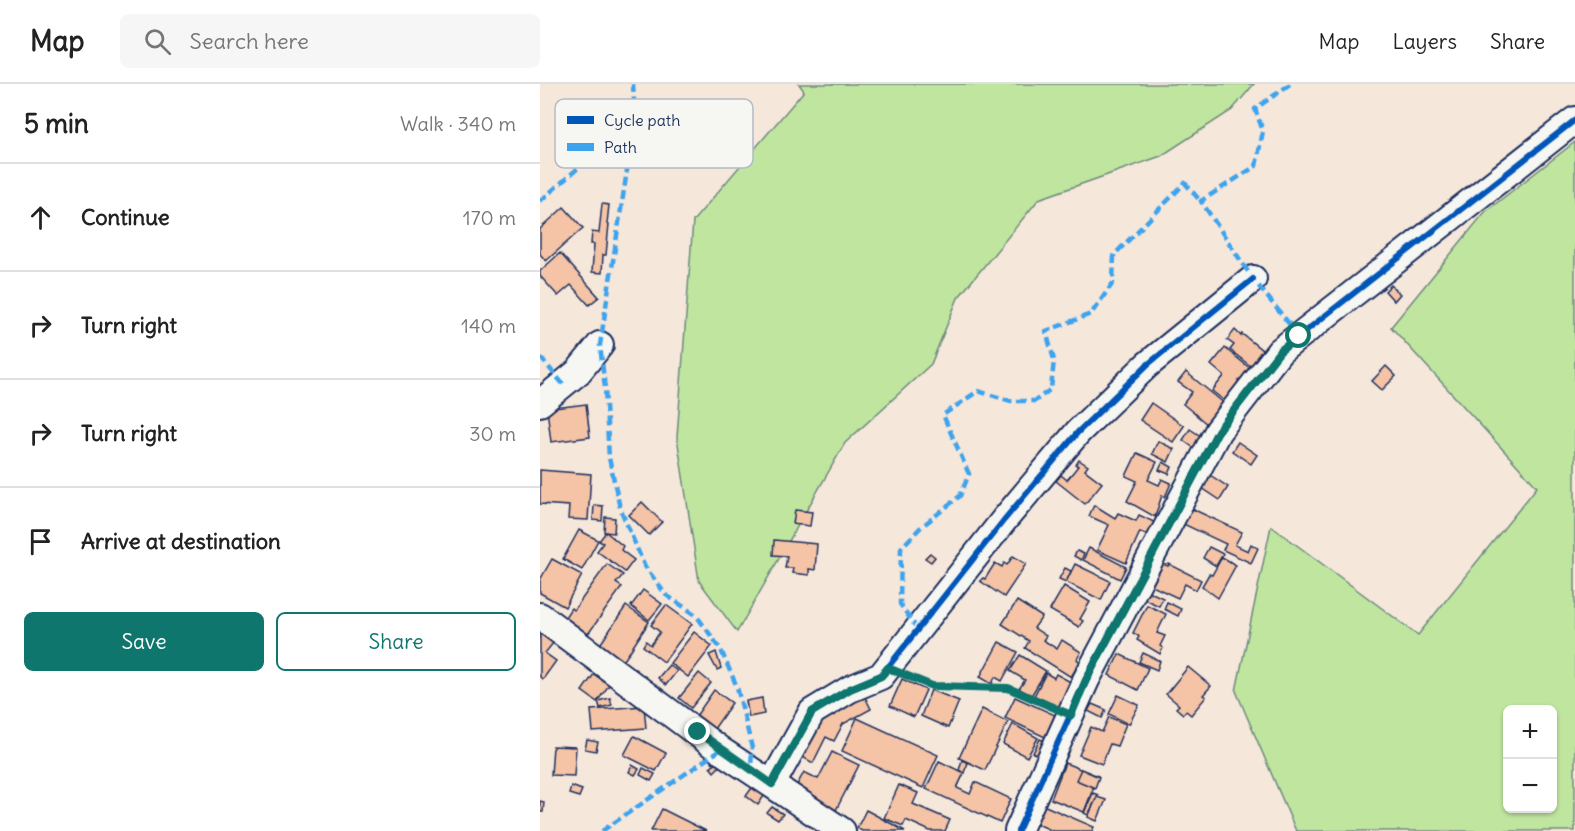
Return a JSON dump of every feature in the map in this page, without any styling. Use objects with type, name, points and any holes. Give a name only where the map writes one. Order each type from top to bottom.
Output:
[{"type":"street","points":[[1018,831],[1086,680],[1218,431],[1280,351],[1575,120]]},
{"type":"street","points":[[772,784],[812,712],[850,689],[881,676],[1004,520],[1078,432],[1147,365],[1253,279]]},
{"type":"street","points":[[540,403],[578,372],[600,345]]},
{"type":"street","points":[[540,616],[720,750],[842,831]]},
{"type":"path","points":[[888,668],[932,686],[1008,688],[1071,715]]},
{"type":"green space","points":[[799,84],[1254,84],[1232,110],[1161,156],[1039,199],[958,298],[931,364],[845,443],[737,632],[699,581],[677,437],[693,221],[738,168],[753,168],[753,151],[804,91]]},
{"type":"green space","points":[[1575,142],[1575,831],[1296,831],[1236,691],[1271,526],[1418,635],[1537,487],[1391,327],[1485,212]]},
{"type":"building","points":[[602,204],[609,205],[607,224],[609,224],[602,273],[592,272],[594,244],[591,244],[592,232],[599,233]]},
{"type":"building","points":[[564,207],[583,228],[546,261],[540,254],[540,229]]},
{"type":"building","points":[[560,253],[599,297],[589,305],[571,285],[558,296],[540,276],[540,271]]},
{"type":"building","points":[[1391,285],[1400,294],[1394,301],[1385,291]]},
{"type":"building","points":[[1235,330],[1262,350],[1253,368],[1230,350],[1234,345],[1227,340]]},
{"type":"building","points":[[1225,348],[1252,370],[1226,402],[1212,391],[1224,376],[1211,365]]},
{"type":"building","points":[[1386,366],[1396,376],[1382,390],[1372,381]]},
{"type":"building","points":[[1186,372],[1225,404],[1208,425],[1183,404],[1192,392],[1178,382]]},
{"type":"building","points":[[1151,403],[1184,426],[1173,442],[1140,420]]},
{"type":"building","points":[[586,404],[590,437],[551,442],[547,409]]},
{"type":"building","points":[[1190,429],[1202,437],[1194,448],[1183,440]]},
{"type":"building","points":[[1158,441],[1174,449],[1168,462],[1152,454]]},
{"type":"building","points":[[1238,442],[1257,455],[1251,464],[1232,451]]},
{"type":"building","points":[[1137,453],[1157,462],[1148,480],[1159,485],[1162,479],[1171,483],[1165,497],[1162,495],[1155,517],[1127,501],[1137,481],[1126,476]]},
{"type":"building","points":[[1079,460],[1088,466],[1085,470],[1102,483],[1085,504],[1056,481],[1061,475],[1067,480],[1078,466],[1076,465]]},
{"type":"building","points":[[1163,462],[1172,467],[1169,474],[1159,470]]},
{"type":"building","points":[[540,470],[591,474],[588,520],[568,519],[569,506],[540,504]]},
{"type":"building","points":[[1207,473],[1228,487],[1220,500],[1199,486]]},
{"type":"building","points":[[642,502],[662,522],[649,535],[629,515]]},
{"type":"building","points":[[594,505],[603,506],[602,521],[593,520]]},
{"type":"building","points":[[1094,505],[1115,518],[1118,513],[1136,521],[1139,515],[1156,523],[1150,536],[1140,532],[1126,563],[1097,550],[1109,525],[1089,516]]},
{"type":"building","points":[[1186,506],[1242,532],[1235,545],[1248,551],[1251,544],[1258,548],[1251,563],[1223,550],[1226,544],[1179,522]]},
{"type":"building","points":[[795,510],[812,512],[810,526],[793,524]]},
{"type":"building","points":[[605,517],[615,518],[614,533],[604,532]]},
{"type":"building","points":[[579,530],[598,540],[582,570],[563,559]]},
{"type":"building","points":[[606,532],[623,546],[621,550],[634,560],[625,572],[597,551],[603,543],[599,541]]},
{"type":"building","points":[[774,540],[817,544],[815,570],[809,569],[809,575],[792,573],[793,568],[785,568],[787,556],[773,555]]},
{"type":"building","points":[[1209,547],[1223,554],[1216,566],[1203,558]]},
{"type":"building","points":[[1089,548],[1126,567],[1120,579],[1083,560]]},
{"type":"building","points":[[1077,551],[1084,554],[1081,560],[1074,556]]},
{"type":"building","points":[[930,553],[935,557],[931,562],[925,558]]},
{"type":"building","points":[[1013,556],[1026,564],[1004,597],[980,581],[985,579],[995,563],[1002,567],[1004,563],[1007,565]]},
{"type":"building","points":[[1222,557],[1236,565],[1218,598],[1202,586],[1209,574],[1212,575]]},
{"type":"building","points":[[552,559],[582,575],[565,607],[540,593],[540,580]]},
{"type":"building","points":[[607,564],[623,575],[616,583],[622,587],[588,634],[565,617],[571,608],[574,610]]},
{"type":"building","points":[[1075,564],[1110,581],[1101,600],[1066,582]]},
{"type":"building","points":[[1163,564],[1168,566],[1169,564],[1201,580],[1196,590],[1185,584],[1178,598],[1152,586]]},
{"type":"building","points":[[1065,568],[1071,571],[1066,582],[1059,579]]},
{"type":"building","points":[[1064,586],[1090,602],[1080,619],[1083,621],[1079,627],[1050,610]]},
{"type":"building","points":[[643,590],[662,604],[649,620],[631,606]]},
{"type":"building","points":[[1146,590],[1163,598],[1159,606],[1142,598]]},
{"type":"building","points":[[1017,601],[1042,617],[1034,628],[1046,636],[1043,640],[1057,649],[1062,640],[1081,652],[1077,659],[1080,662],[1071,677],[1025,648],[1029,641],[1002,624]]},
{"type":"building","points":[[1167,602],[1181,609],[1178,616],[1164,609]]},
{"type":"building","points":[[666,605],[692,624],[664,662],[643,646],[646,641],[651,645],[660,632],[651,625]]},
{"type":"building","points":[[1147,605],[1166,614],[1157,633],[1165,636],[1160,646],[1163,648],[1160,654],[1137,640],[1139,636],[1133,633]]},
{"type":"building","points":[[626,606],[649,622],[623,662],[599,646]]},
{"type":"building","points":[[694,632],[712,646],[688,677],[670,663]]},
{"type":"building","points":[[542,633],[554,642],[545,653],[556,661],[543,679],[540,677],[540,635]]},
{"type":"building","points":[[999,642],[1018,652],[1002,681],[995,677],[992,684],[980,677]]},
{"type":"building","points":[[716,652],[721,668],[717,670],[709,655]]},
{"type":"building","points":[[1143,653],[1160,661],[1157,670],[1139,662]]},
{"type":"building","points":[[1119,654],[1148,668],[1138,690],[1109,675]]},
{"type":"building","points":[[1020,655],[1046,671],[1031,696],[1019,689],[1025,680],[1010,671]]},
{"type":"building","points":[[669,665],[677,671],[666,685],[658,678]]},
{"type":"building","points":[[1188,667],[1211,686],[1203,695],[1206,697],[1191,715],[1186,711],[1183,714],[1176,708],[1179,705],[1166,694]]},
{"type":"building","points":[[699,673],[711,683],[691,708],[679,698]]},
{"type":"building","points":[[1046,673],[1054,678],[1056,674],[1078,686],[1069,688],[1065,695],[1070,698],[1065,712],[1034,696]]},
{"type":"building","points":[[594,674],[609,685],[597,702],[582,691]]},
{"type":"building","points":[[902,679],[926,690],[914,717],[890,706]]},
{"type":"building","points":[[861,689],[871,709],[843,724],[834,741],[826,737],[813,763],[797,754],[817,712]]},
{"type":"building","points":[[714,690],[732,703],[714,729],[696,716]]},
{"type":"building","points":[[931,690],[959,701],[948,728],[921,716]]},
{"type":"building","points":[[1118,695],[1139,705],[1129,724],[1109,714]]},
{"type":"building","points":[[1015,697],[1055,715],[1045,737],[1005,718]]},
{"type":"building","points":[[610,698],[612,705],[600,708],[598,701]]},
{"type":"building","points":[[762,698],[764,714],[749,717],[746,701]]},
{"type":"building","points":[[1092,704],[1106,710],[1102,718],[1088,711]]},
{"type":"building","points":[[644,706],[646,728],[593,732],[591,710]]},
{"type":"building","points":[[982,709],[1008,722],[985,770],[959,758]]},
{"type":"building","points":[[1109,717],[1126,724],[1117,746],[1110,744],[1102,764],[1079,755],[1091,727],[1102,732]]},
{"type":"building","points":[[857,718],[938,755],[923,788],[842,751]]},
{"type":"building","points":[[1013,724],[1038,738],[1027,757],[1003,744]]},
{"type":"building","points":[[634,736],[666,753],[656,771],[624,755]]},
{"type":"building","points":[[1040,739],[1054,745],[1047,760],[1033,753]]},
{"type":"building","points":[[587,740],[598,742],[596,751],[585,749]]},
{"type":"building","points":[[553,746],[576,747],[574,776],[551,775]]},
{"type":"building","points":[[832,752],[859,765],[836,810],[795,789],[804,772],[818,779]]},
{"type":"building","points":[[962,760],[968,763],[958,786],[956,785]]},
{"type":"building","points":[[939,761],[964,773],[957,788],[970,794],[975,782],[1011,799],[1000,823],[926,789]]},
{"type":"building","points":[[718,762],[721,765],[714,772],[710,767]]},
{"type":"building","points":[[1065,763],[1098,776],[1084,812],[1051,799]]},
{"type":"building","points":[[632,765],[639,769],[635,775],[629,772]]},
{"type":"building","points":[[643,768],[655,774],[651,781],[640,775]]},
{"type":"building","points":[[1081,769],[1099,777],[1095,788],[1076,780]]},
{"type":"building","points":[[754,785],[766,793],[758,805],[746,796]]},
{"type":"building","points":[[899,785],[918,793],[913,804],[950,820],[945,831],[930,831],[906,820],[903,826],[884,818]]},
{"type":"building","points":[[571,786],[582,790],[579,797],[569,794]]},
{"type":"building","points":[[1093,793],[1098,795],[1088,815],[1084,813]]},
{"type":"building","points":[[1097,797],[1106,800],[1097,821],[1088,817]]},
{"type":"building","points":[[540,801],[544,802],[543,812],[540,812]]},
{"type":"building","points":[[1043,805],[1094,827],[1092,831],[1053,831],[1035,823]]},
{"type":"building","points":[[772,807],[783,814],[778,820],[767,813]]},
{"type":"building","points":[[662,809],[706,831],[651,831]]},
{"type":"building","points":[[866,810],[905,831],[862,831],[857,828]]},
{"type":"marked path","points":[[633,84],[634,99]]},
{"type":"marked path","points":[[1290,84],[1255,109],[1263,131],[1256,166],[1201,201],[1253,279],[1299,336]]},
{"type":"marked path","points":[[540,201],[578,168]]},
{"type":"marked path","points":[[627,168],[600,345],[609,458],[620,508],[644,565],[666,595],[696,615],[720,648],[737,687],[752,748],[751,770]]},
{"type":"marked path","points":[[918,630],[900,604],[901,548],[920,528],[960,496],[969,474],[943,415],[978,391],[1011,401],[1035,401],[1051,389],[1054,360],[1046,331],[1091,314],[1113,283],[1114,255],[1185,183],[1202,203]]},
{"type":"marked path","points":[[540,357],[563,384]]},
{"type":"marked path","points":[[602,831],[720,750]]},
{"type":"cycle path","points":[[1018,831],[1086,680],[1218,431],[1280,351],[1575,120]]},
{"type":"cycle path","points":[[772,784],[812,712],[850,689],[881,676],[1004,520],[1078,432],[1147,365],[1253,279]]},
{"type":"route","points":[[698,732],[720,750],[772,784],[812,712],[850,689],[881,676],[888,668],[932,686],[1008,688],[1071,715],[1086,680],[1218,431],[1280,351],[1299,336]]}]
